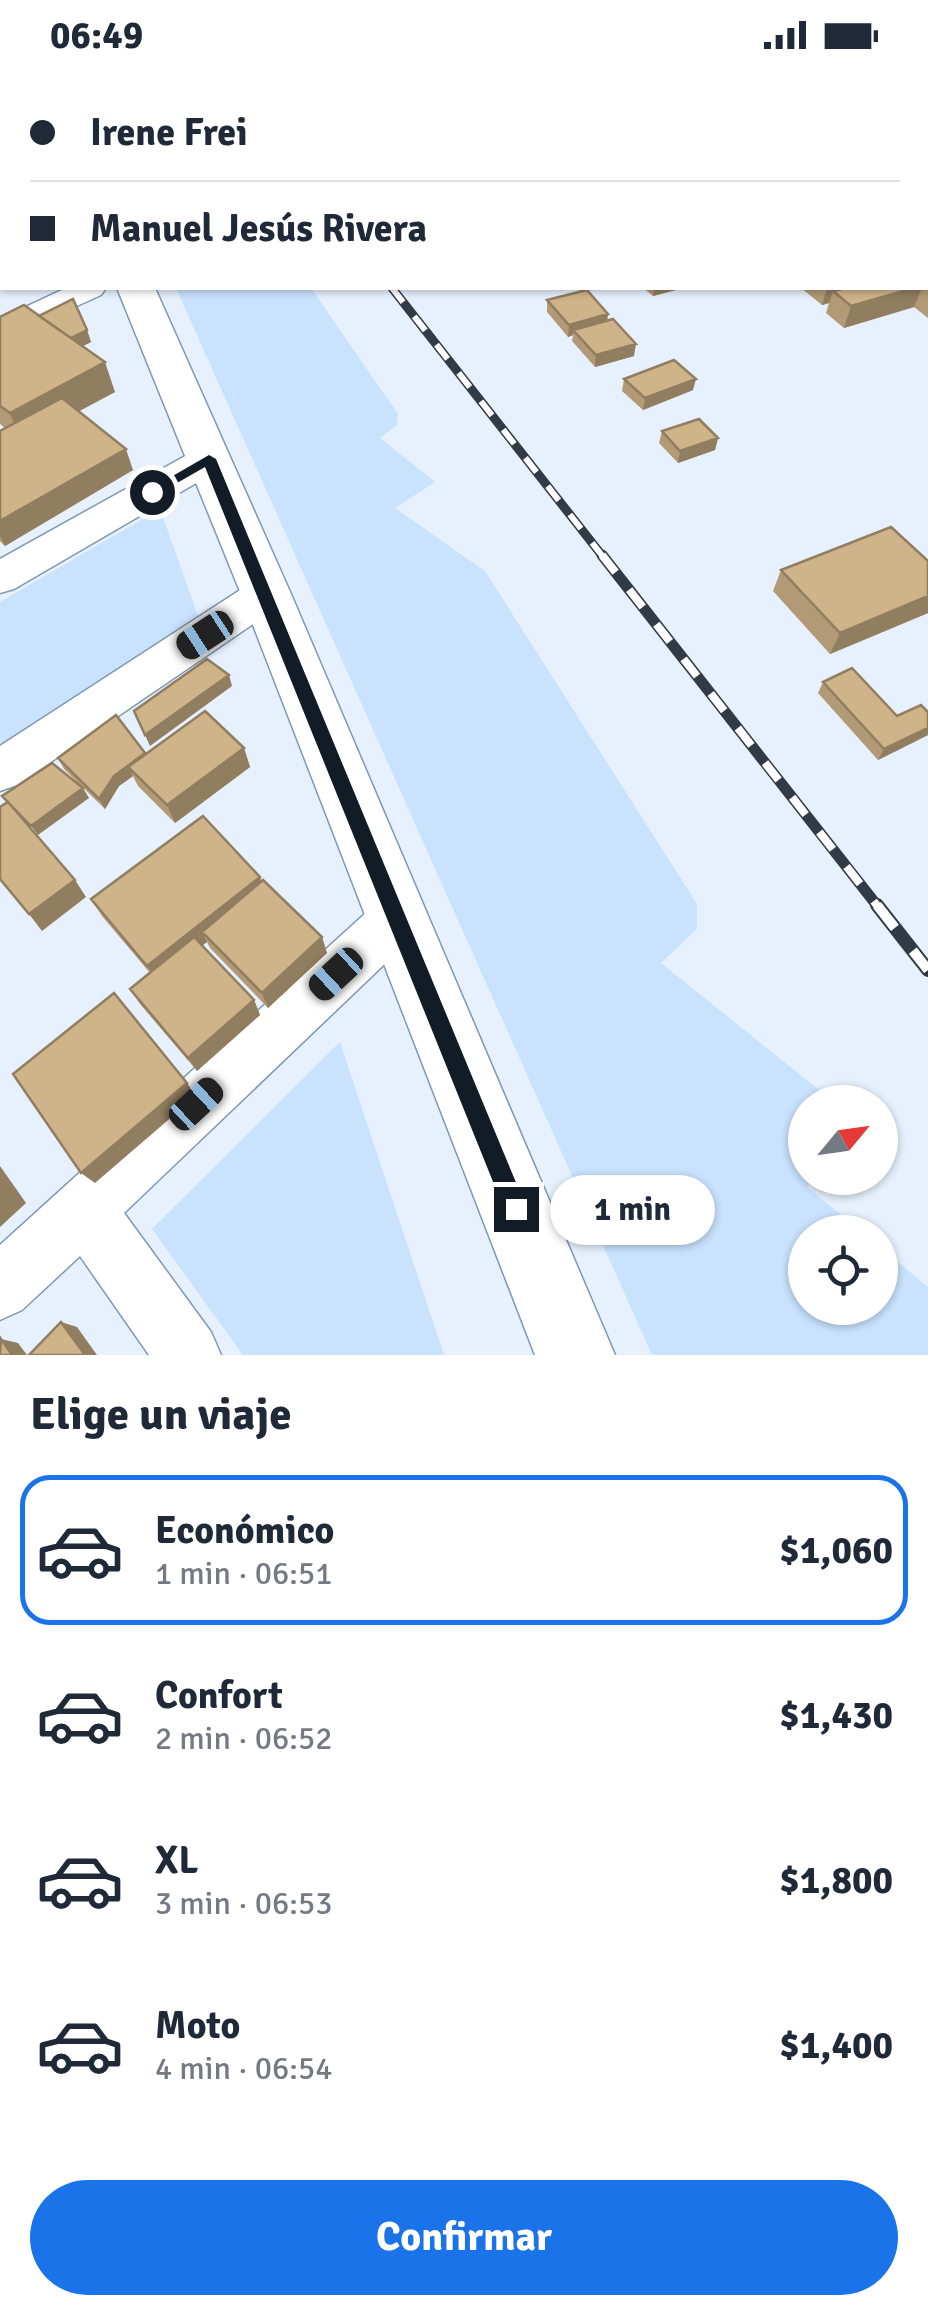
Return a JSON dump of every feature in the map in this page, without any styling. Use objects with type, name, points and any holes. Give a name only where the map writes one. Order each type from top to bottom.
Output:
[{"type":"street","points":[[0,331],[86,290]]},
{"type":"street","points":[[137,290],[266,594],[575,1355]]},
{"type":"street","points":[[0,578],[209,459]]},
{"type":"street","points":[[0,771],[266,594]]},
{"type":"street","points":[[0,1288],[397,918]]},
{"type":"street","points":[[84,1210],[188,1355]]},
{"type":"shaded area","points":[[177,290],[312,290],[398,414],[397,425],[380,438],[435,482],[395,508],[485,571],[697,904],[697,929],[661,963],[813,1085],[788,1085],[788,1195],[817,1195],[841,1215],[788,1215],[788,1325],[898,1325],[898,1262],[928,1287],[928,1355],[652,1355]]},
{"type":"shaded area","points":[[160,509],[201,624],[0,755],[0,602]]},
{"type":"shaded area","points":[[340,1042],[444,1355],[243,1355],[152,1229]]},
{"type":"building","points":[[587,290],[608,314],[569,325],[547,300]]},
{"type":"building","points":[[837,290],[907,290],[851,306],[833,291]]},
{"type":"building","points":[[73,299],[87,330],[71,338],[39,316]]},
{"type":"building","points":[[24,305],[105,362],[10,413],[0,406],[0,317]]},
{"type":"building","points":[[613,319],[636,344],[596,355],[573,330]]},
{"type":"building","points":[[674,360],[696,379],[645,398],[624,379]]},
{"type":"building","points":[[62,398],[126,449],[0,521],[0,431]]},
{"type":"building","points":[[699,419],[718,438],[680,451],[662,431]]},
{"type":"building","points":[[891,527],[928,561],[928,596],[840,633],[781,570]]},
{"type":"building","points":[[207,659],[229,675],[145,735],[134,711]]},
{"type":"building","points":[[852,668],[897,716],[921,705],[928,712],[928,728],[884,749],[823,682]]},
{"type":"building","points":[[205,711],[244,748],[167,805],[128,767]]},
{"type":"building","points":[[116,715],[145,753],[114,776],[99,799],[58,758]]},
{"type":"building","points":[[52,763],[83,788],[31,826],[2,796]]},
{"type":"building","points":[[8,802],[75,880],[29,914],[0,879],[0,807]]},
{"type":"building","points":[[203,816],[260,877],[147,966],[91,899]]},
{"type":"building","points":[[263,880],[322,937],[262,993],[202,932]]},
{"type":"building","points":[[194,937],[254,1000],[188,1058],[130,989]]},
{"type":"building","points":[[114,993],[187,1083],[81,1173],[13,1074]]},
{"type":"building","points":[[61,1322],[85,1355],[29,1355]]},
{"type":"building","points":[[1,1339],[12,1355],[0,1355]]},
{"type":"railway","points":[[394,290],[604,558]]},
{"type":"railway","points":[[602,555],[879,908]]},
{"type":"railway","points":[[877,905],[928,970]]},
{"type":"route","points":[[152,492],[209,459],[516,1209]]}]
